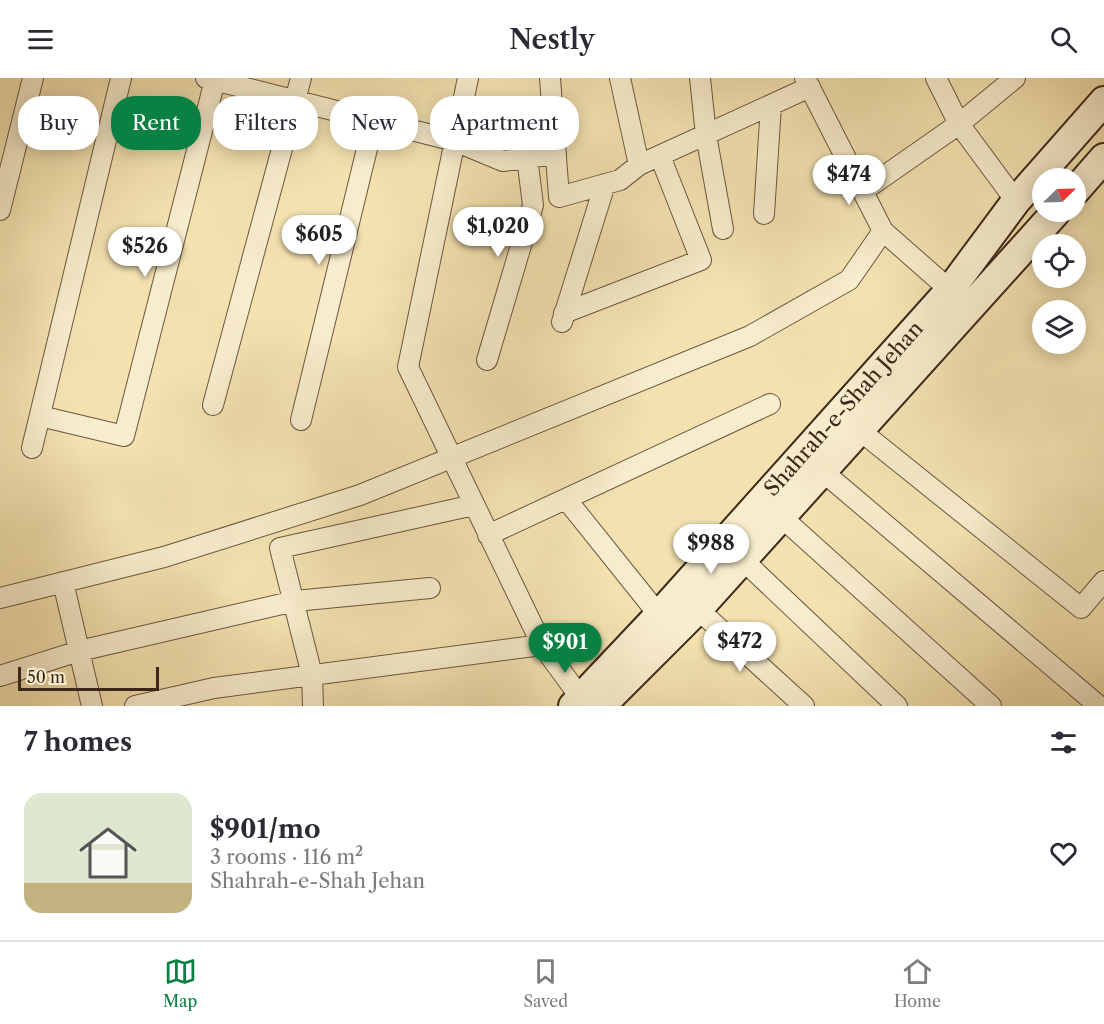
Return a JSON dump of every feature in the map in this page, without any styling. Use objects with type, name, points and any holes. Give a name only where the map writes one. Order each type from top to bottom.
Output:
[{"type":"main road","name":"Shahrah-e-Shah Jehan","points":[[601,699],[659,615],[950,290],[1016,201],[1104,101]]},
{"type":"main road","points":[[1086,179],[1104,158]]},
{"type":"main road","name":"Shahrah-e-Shah Jehan","points":[[601,699],[698,609],[831,466],[858,429],[1047,222]]},
{"type":"street","points":[[0,210],[33,78]]},
{"type":"street","points":[[32,448],[121,78]]},
{"type":"street","points":[[296,96],[300,78]]},
{"type":"street","points":[[464,96],[468,78]]},
{"type":"street","points":[[550,78],[559,197],[620,180],[639,165],[771,105],[808,82],[883,231],[950,290]]},
{"type":"street","points":[[620,78],[639,165]]},
{"type":"street","points":[[700,78],[706,135],[723,229]]},
{"type":"street","points":[[936,78],[959,124],[1016,201]]},
{"type":"street","points":[[863,191],[959,124],[1016,78]]},
{"type":"street","points":[[40,416],[124,436],[210,79],[279,96]]},
{"type":"street","points":[[764,214],[771,105]]},
{"type":"street","points":[[213,405],[282,150]]},
{"type":"street","points":[[301,420],[367,150]]},
{"type":"street","points":[[453,150],[408,367],[542,645],[601,699]]},
{"type":"street","points":[[477,150],[503,161],[556,154]]},
{"type":"street","points":[[605,184],[562,320],[701,260],[660,156]]},
{"type":"street","points":[[487,360],[533,205],[527,158]]},
{"type":"street","points":[[0,598],[164,557],[360,495],[750,336],[849,280],[883,231]]},
{"type":"street","points":[[489,535],[770,404]]},
{"type":"street","points":[[858,429],[1081,608],[1104,581]]},
{"type":"street","points":[[564,706],[601,699],[702,613],[787,522],[831,466],[1099,706]]},
{"type":"street","points":[[566,499],[659,615]]},
{"type":"street","points":[[313,706],[312,675],[280,548],[474,505]]},
{"type":"street","points":[[787,522],[991,706]]},
{"type":"street","points":[[747,564],[897,706]]},
{"type":"street","points":[[63,582],[92,706]]},
{"type":"street","points":[[0,676],[79,651],[295,601],[430,588]]},
{"type":"street","points":[[702,613],[804,706]]},
{"type":"street","points":[[135,706],[214,688],[542,645]]}]
